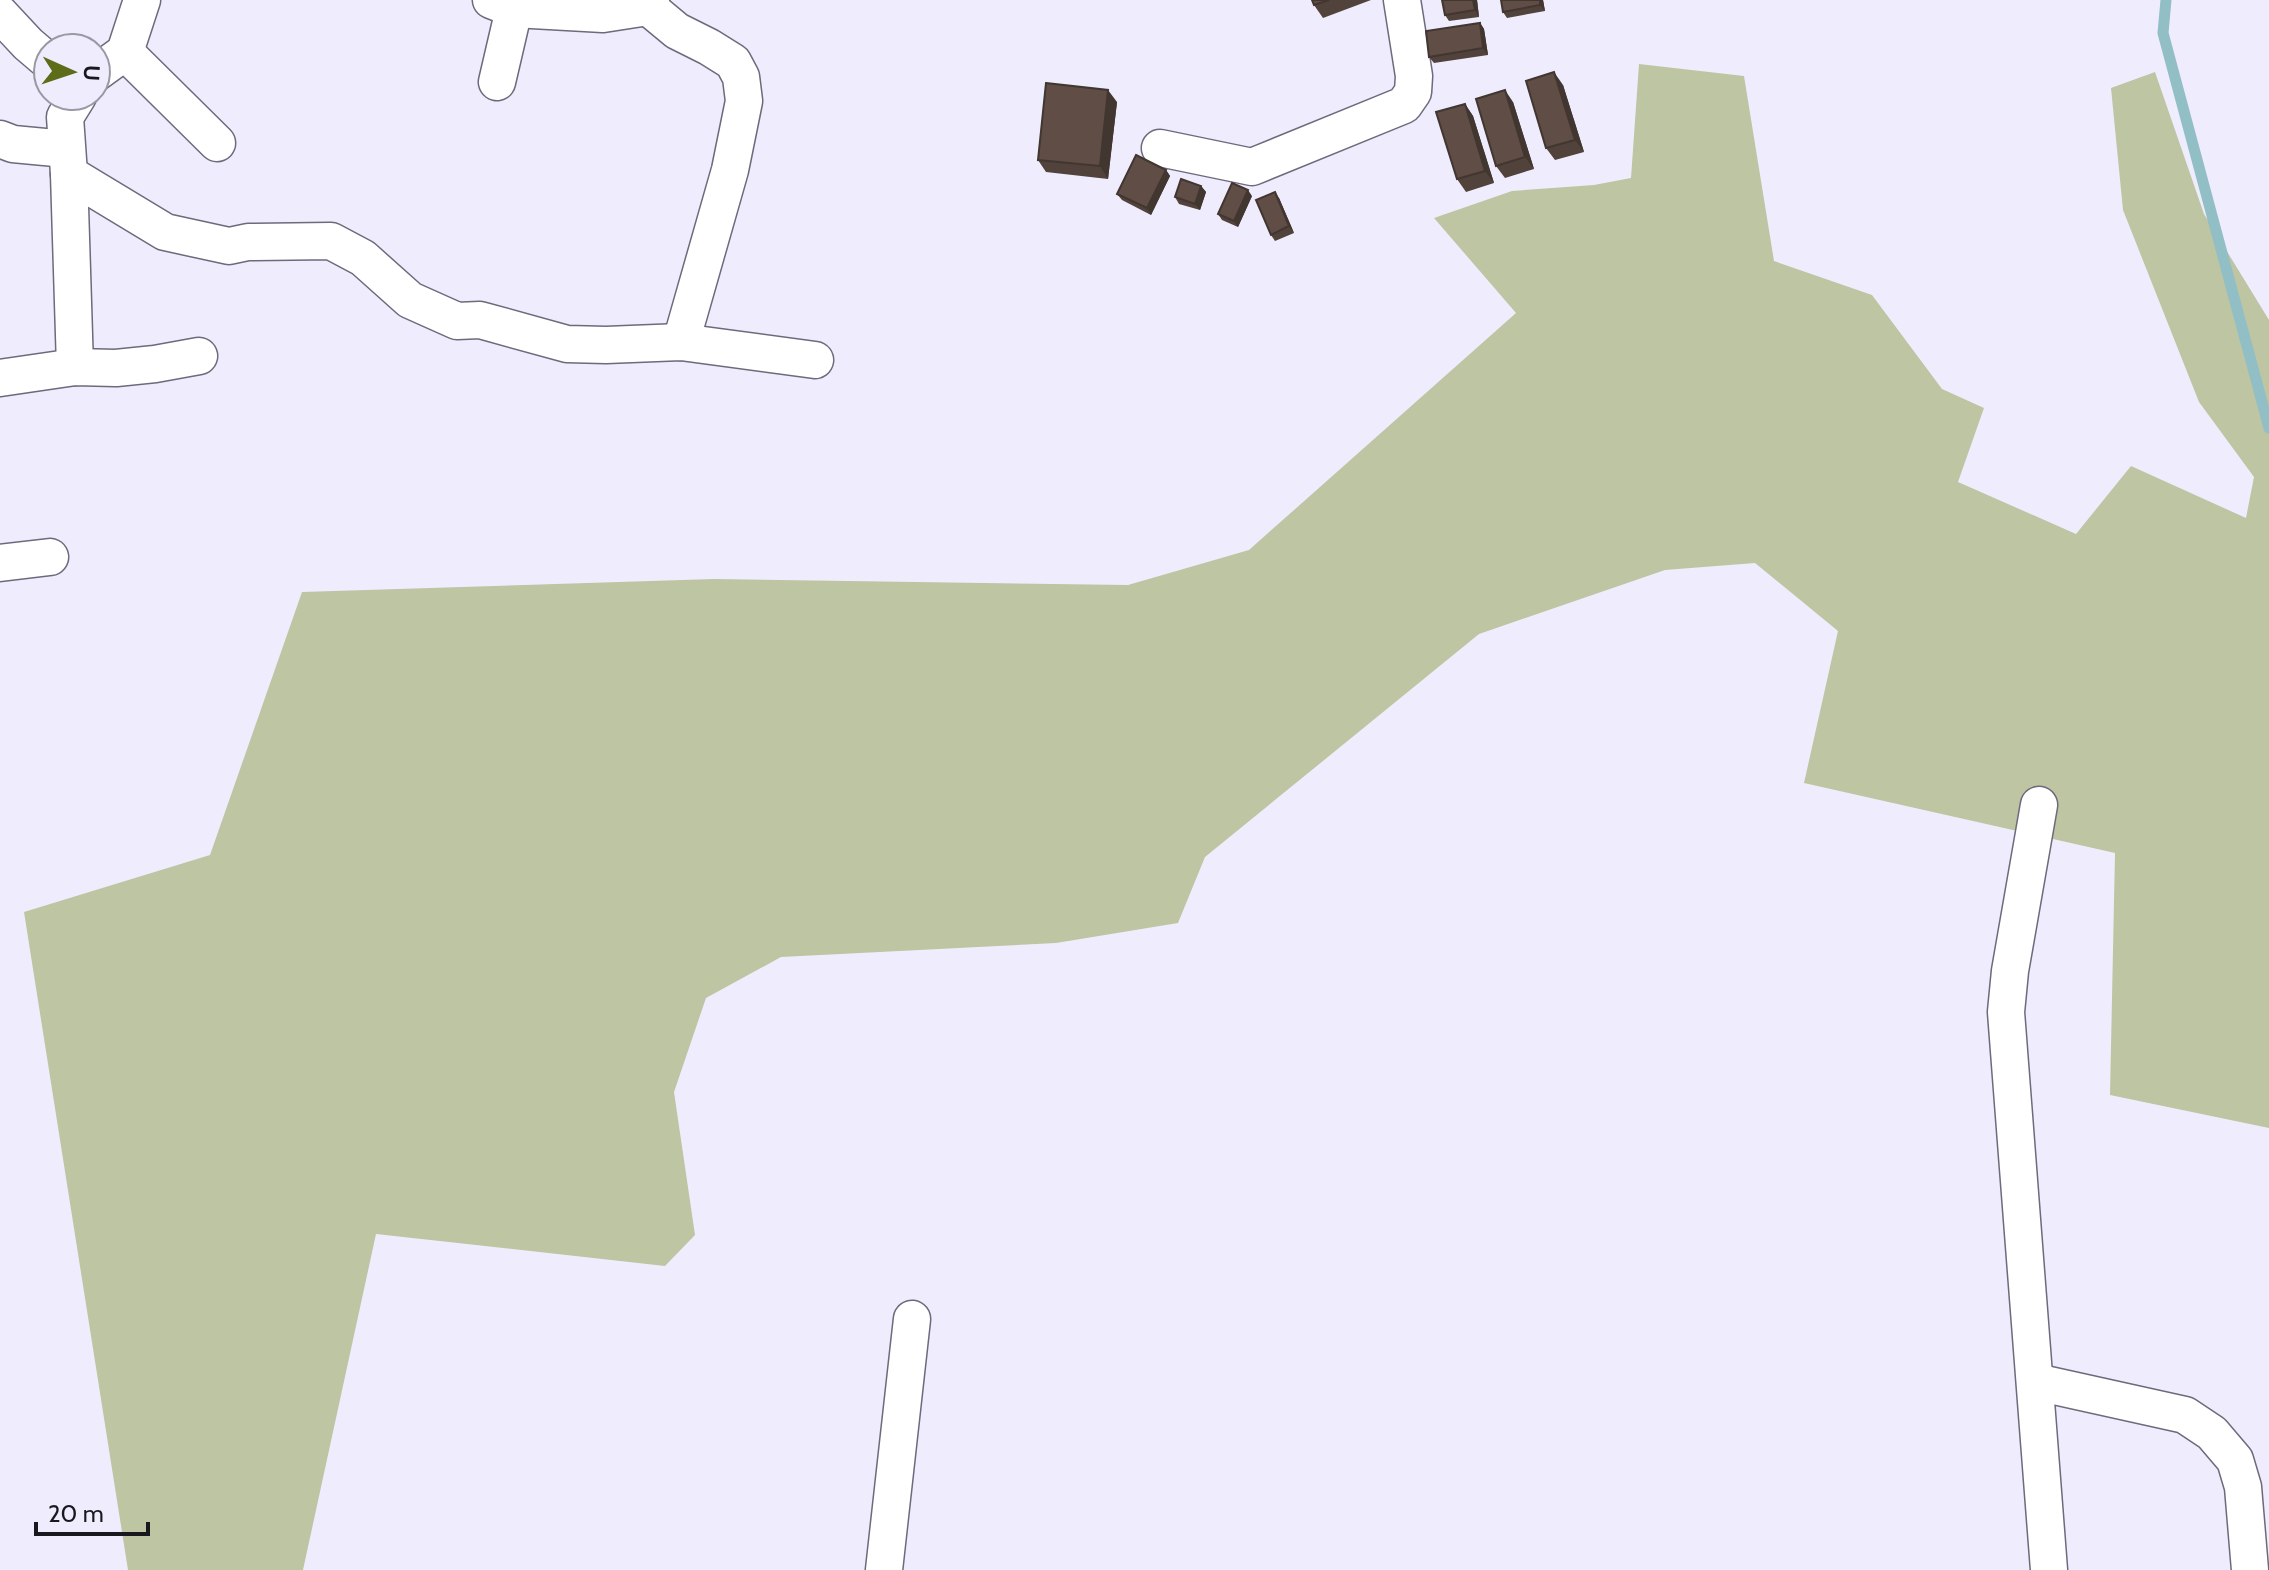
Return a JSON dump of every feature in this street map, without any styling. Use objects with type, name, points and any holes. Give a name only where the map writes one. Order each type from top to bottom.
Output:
[{"type":"street","points":[[112,58],[142,0]]},
{"type":"street","points":[[1160,148],[1252,167],[1404,105],[1413,92],[1414,76],[1402,0]]},
{"type":"street","points":[[497,82],[502,5],[603,14],[650,4],[677,31],[733,62],[741,77],[744,101],[730,170],[681,342]]},
{"type":"street","points":[[5,11],[32,42]]},
{"type":"street","points":[[112,64],[217,143]]},
{"type":"street","points":[[68,112],[65,117],[75,367]]},
{"type":"street","points":[[0,139],[68,161],[165,232],[229,246],[248,242],[331,241],[363,258],[410,300],[457,321],[480,320],[567,344],[681,342],[815,360]]},
{"type":"street","points":[[0,378],[75,367],[116,368],[155,364],[199,356]]},
{"type":"street","points":[[0,563],[50,557]]},
{"type":"street","points":[[2039,805],[2010,971],[2006,1012],[2049,1570]]},
{"type":"street","points":[[884,1570],[912,1319]]},
{"type":"street","points":[[2036,1382],[2185,1415],[2212,1433],[2235,1460],[2243,1487],[2250,1570]]},
{"type":"green space","points":[[1639,64],[1744,76],[1774,261],[1872,295],[1942,389],[1984,408],[1958,482],[2076,534],[2131,466],[2246,518],[2254,477],[2199,402],[2123,210],[2111,88],[2155,72],[2204,214],[2269,320],[2269,1128],[2110,1095],[2115,853],[1804,783],[1838,631],[1755,563],[1665,570],[1479,634],[1205,857],[1178,923],[1056,943],[781,957],[706,998],[674,1092],[695,1235],[665,1266],[376,1234],[303,1570],[128,1570],[24,912],[210,855],[302,592],[714,579],[1128,585],[1249,550],[1516,313],[1434,218],[1512,191],[1594,185],[1631,178]]},
{"type":"building","points":[[1312,0],[1329,0],[1314,5]]},
{"type":"building","points":[[1442,0],[1473,0],[1475,10],[1445,15]]},
{"type":"building","points":[[1501,0],[1540,0],[1540,5],[1503,12]]},
{"type":"building","points":[[1480,23],[1483,48],[1429,57],[1426,31]]},
{"type":"building","points":[[1554,72],[1575,140],[1546,148],[1526,81]]},
{"type":"building","points":[[1046,83],[1108,90],[1100,166],[1038,160]]},
{"type":"building","points":[[1505,90],[1525,157],[1496,166],[1476,99]]},
{"type":"building","points":[[1465,104],[1485,171],[1457,179],[1436,112]]},
{"type":"building","points":[[1136,155],[1166,170],[1147,208],[1117,194]]},
{"type":"building","points":[[1181,179],[1201,186],[1195,204],[1175,197]]},
{"type":"building","points":[[1232,183],[1248,190],[1234,221],[1218,214]]},
{"type":"building","points":[[1275,192],[1289,226],[1271,235],[1256,200]]},
{"type":"waterway","points":[[2166,0],[2163,33],[2269,428]]}]
